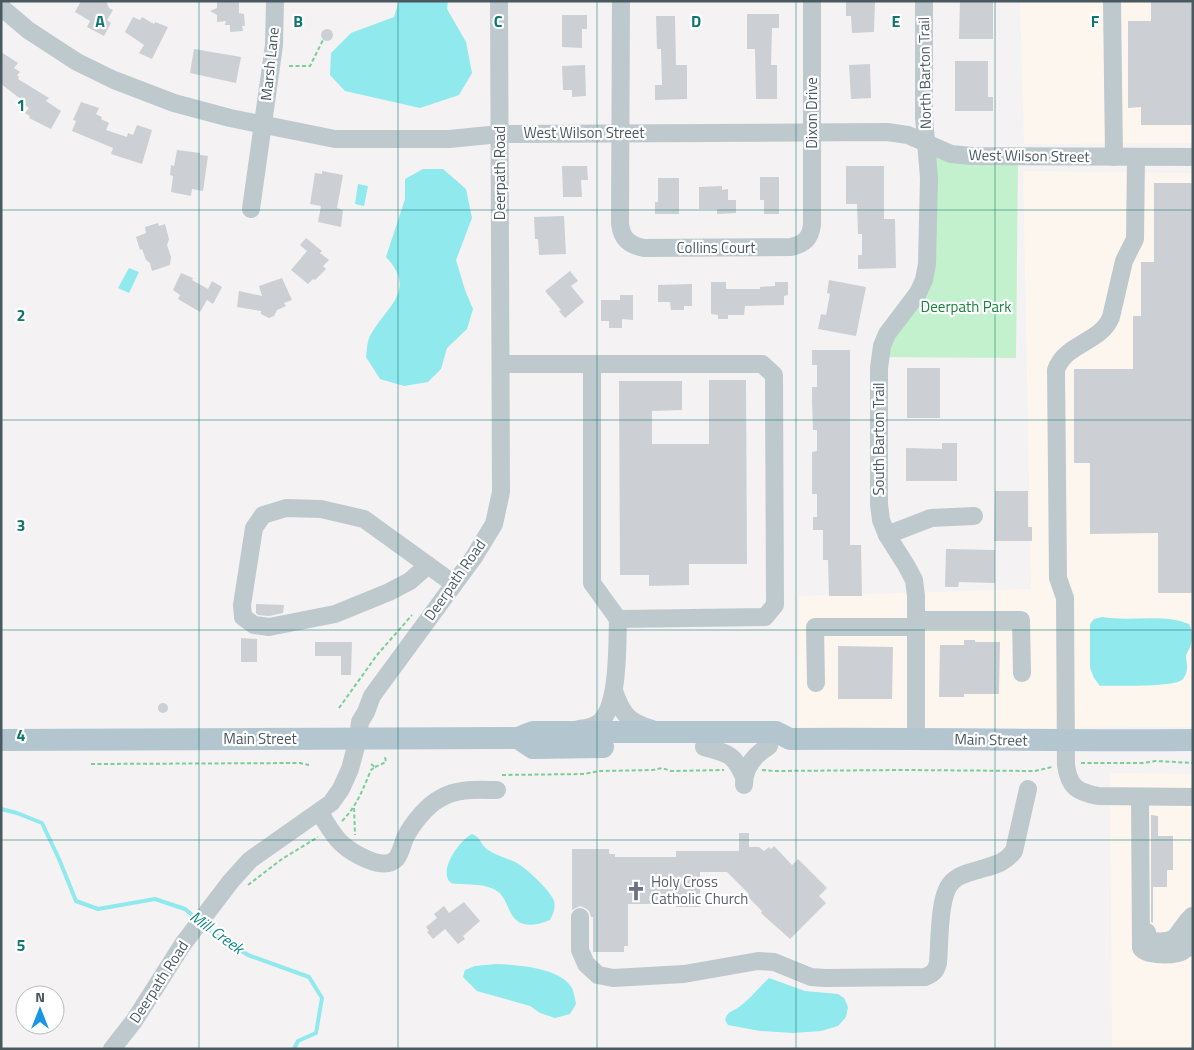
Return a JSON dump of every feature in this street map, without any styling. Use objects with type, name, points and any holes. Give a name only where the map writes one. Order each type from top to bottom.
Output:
[{"type":"main road","name":"Main Street","points":[[1,740],[518,738],[533,732],[572,731],[776,732],[790,739]]},
{"type":"main road","name":"Main Street","points":[[518,738],[533,748],[776,746],[790,739],[1193,740]]},
{"type":"street","name":"Marsh Lane","points":[[251,209],[274,44],[274,1]]},
{"type":"street","name":"Deerpath Road","points":[[112,1049],[134,1021],[183,944],[250,860],[319,812],[330,803],[341,789],[350,769],[358,739],[360,722],[372,696],[474,557],[494,524],[501,492],[499,1]]},
{"type":"street","points":[[621,1],[621,133]]},
{"type":"street","name":"Dixon Drive","points":[[812,1],[812,225]]},
{"type":"street","name":"North Barton Trail","points":[[924,1],[924,117],[926,144]]},
{"type":"street","points":[[1112,1],[1114,157]]},
{"type":"street","name":"West Wilson Street","points":[[1,7],[28,30],[77,62],[114,80],[174,103],[263,126],[335,138],[449,138],[500,134],[887,132],[908,135],[951,154],[972,156],[1193,157]]},
{"type":"street","name":"Collins Court","points":[[621,133],[620,224],[626,241],[634,246],[644,248],[791,247],[806,241],[811,234],[812,225]]},
{"type":"street","name":"South Barton Trail","points":[[916,738],[916,596],[914,580],[887,535],[881,520],[878,504],[879,357],[887,334],[918,293],[924,280],[929,248],[929,178],[926,144]]},
{"type":"street","points":[[1136,157],[1135,239],[1124,261],[1108,326],[1064,354],[1056,370],[1058,578],[1066,598],[1066,765],[1068,778],[1075,788],[1086,794],[1098,796],[1193,798]]},
{"type":"street","points":[[501,364],[762,364],[774,375],[774,605],[765,617],[618,619]]},
{"type":"street","points":[[572,731],[595,726],[609,709],[614,691],[618,619],[592,583],[592,364]]},
{"type":"street","points":[[428,565],[410,581],[389,592],[334,614],[269,627],[254,625],[244,617],[242,606],[254,528],[263,515],[286,508],[321,509],[364,519],[428,565],[454,584]]},
{"type":"street","points":[[887,535],[931,518],[974,516]]},
{"type":"street","points":[[816,683],[815,627],[1021,620],[1022,673]]},
{"type":"street","points":[[614,691],[628,719],[638,725],[659,732]]},
{"type":"street","points":[[744,775],[753,758],[769,746]]},
{"type":"street","points":[[704,747],[729,754],[744,775]]},
{"type":"street","points":[[319,812],[336,838],[350,850],[375,862],[388,863],[395,860],[412,827],[430,806],[440,798],[496,783]]},
{"type":"street","points":[[580,917],[580,950],[586,964],[598,975],[613,978],[684,974],[758,961],[774,962],[811,977],[925,976],[932,974],[936,970],[938,963],[942,900],[945,889],[952,881],[962,875],[1000,864],[1008,859],[1014,851],[1028,789]]},
{"type":"street","points":[[1144,797],[1147,937],[1151,941],[1172,940],[1177,937],[1183,925],[1192,920]]},
{"type":"street","points":[[1144,797],[1140,948],[1142,951],[1150,954],[1179,953],[1189,946],[1193,934]]},
{"type":"path","points":[[289,66],[310,66],[323,40]]},
{"type":"path","points":[[339,708],[377,655],[416,611]]},
{"type":"path","points":[[336,825],[354,808],[371,770],[386,762],[385,757]]},
{"type":"path","points":[[496,783],[510,774],[584,774],[599,771],[653,770],[662,768],[744,775],[774,771],[1035,770],[1077,763],[1144,763],[1156,761],[1193,763]]},
{"type":"path","points":[[91,764],[300,763],[309,765]]},
{"type":"path","points":[[371,764],[375,767]]},
{"type":"path","points":[[354,808],[355,836]]},
{"type":"path","points":[[248,885],[282,859],[325,833]]},
{"type":"shaded area","points":[[1020,1],[1193,1],[1193,143],[1024,144]]},
{"type":"shaded area","points":[[1023,171],[1193,173],[1193,727],[798,729],[799,596],[1031,589]]},
{"type":"shaded area","points":[[1110,773],[1193,774],[1193,1049],[1112,1049]]},
{"type":"green space","name":"Deerpath Park","points":[[926,144],[1018,157],[1016,358],[879,357],[918,293]]},
{"type":"water","points":[[399,1],[448,1],[447,9],[466,42],[472,73],[459,95],[420,108],[345,91],[330,75],[331,53],[351,33],[394,17]]},
{"type":"water","points":[[423,169],[443,169],[466,189],[472,218],[456,260],[473,309],[467,329],[447,348],[441,369],[428,382],[404,386],[380,379],[366,357],[367,345],[370,336],[397,297],[399,279],[395,269],[386,257],[405,199],[405,179]]},
{"type":"water","points":[[358,184],[368,186],[364,206],[355,204]]},
{"type":"water","points":[[129,268],[139,272],[129,293],[118,288]]},
{"type":"water","points":[[1102,617],[1124,619],[1157,618],[1189,624],[1192,641],[1186,656],[1187,671],[1183,679],[1169,684],[1100,686],[1090,668],[1090,624],[1094,619]]},
{"type":"water","points":[[472,834],[488,850],[517,863],[543,886],[555,904],[550,920],[531,925],[520,923],[511,914],[501,894],[492,888],[480,885],[451,883],[447,878],[448,864],[456,849]]},
{"type":"water","points":[[496,964],[537,968],[558,976],[572,988],[576,1004],[570,1014],[555,1018],[540,1013],[530,1006],[477,991],[463,977],[465,970],[475,966]]},
{"type":"water","points":[[769,978],[805,991],[838,994],[844,998],[848,1007],[846,1017],[838,1026],[821,1031],[793,1033],[760,1031],[728,1025],[725,1020],[728,1014],[741,1006]]},
{"type":"building","points":[[81,1],[106,1],[109,8],[113,10],[107,20],[111,23],[104,36],[87,27],[90,21],[75,12]]},
{"type":"building","points":[[217,1],[239,1],[239,13],[244,14],[245,26],[242,26],[243,31],[230,32],[230,25],[225,25],[226,21],[217,22],[217,15],[210,11],[217,8]]},
{"type":"building","points":[[875,1],[874,32],[852,33],[851,16],[846,16],[846,2]]},
{"type":"building","points":[[960,1],[993,1],[993,39],[959,39]]},
{"type":"building","points":[[1151,1],[1193,1],[1193,125],[1141,125],[1141,107],[1128,108],[1128,21],[1151,21]]},
{"type":"building","points":[[747,14],[779,14],[779,28],[772,28],[771,65],[777,65],[777,99],[756,99],[755,49],[747,49]]},
{"type":"building","points":[[562,15],[587,15],[587,29],[582,29],[582,48],[562,47]]},
{"type":"building","points":[[656,16],[675,16],[676,65],[687,65],[687,99],[655,100],[655,85],[662,85],[661,49],[657,49]]},
{"type":"building","points":[[133,17],[140,20],[142,17],[154,24],[155,22],[168,27],[152,59],[139,53],[144,45],[125,32]]},
{"type":"building","points":[[325,29],[329,29],[333,35],[329,41],[325,41],[321,37],[321,33]]},
{"type":"building","points":[[194,49],[241,57],[236,83],[190,73]]},
{"type":"building","points":[[1,52],[18,63],[14,68],[20,72],[17,75],[18,79],[49,98],[46,101],[61,111],[51,129],[29,118],[30,116],[25,113],[29,108],[25,105],[26,103],[1,84]]},
{"type":"building","points":[[955,61],[988,61],[988,97],[993,97],[993,111],[955,111]]},
{"type":"building","points":[[870,64],[871,98],[851,99],[849,65]]},
{"type":"building","points":[[585,65],[586,96],[572,97],[572,90],[563,90],[562,66]]},
{"type":"building","points":[[81,102],[99,108],[96,114],[109,123],[106,130],[127,137],[128,133],[133,135],[137,125],[152,130],[142,164],[111,154],[113,148],[72,131],[76,121],[73,120]]},
{"type":"building","points":[[177,150],[208,156],[203,191],[192,189],[191,196],[171,192],[173,176],[170,175],[171,165],[174,166]]},
{"type":"building","points":[[562,166],[587,166],[588,180],[581,180],[582,197],[563,197]]},
{"type":"building","points":[[846,166],[884,166],[884,219],[895,219],[896,268],[858,269],[858,255],[862,255],[862,234],[858,234],[857,204],[846,204]]},
{"type":"building","points":[[322,171],[343,175],[337,208],[343,210],[341,227],[318,222],[321,206],[310,204],[315,173],[322,174]]},
{"type":"building","points":[[760,177],[779,177],[779,214],[764,214],[764,200],[760,200]]},
{"type":"building","points":[[658,178],[679,178],[679,214],[655,214],[655,202],[658,202]]},
{"type":"building","points":[[1154,183],[1193,183],[1193,593],[1158,593],[1158,533],[1090,534],[1090,463],[1074,463],[1074,369],[1133,369],[1133,316],[1141,316],[1141,262],[1154,262]]},
{"type":"building","points":[[722,186],[722,190],[728,189],[728,200],[736,200],[736,213],[717,214],[717,209],[699,209],[699,187]]},
{"type":"building","points":[[564,216],[566,254],[539,255],[538,239],[535,239],[534,217]]},
{"type":"building","points":[[158,223],[159,226],[165,224],[169,239],[167,245],[171,257],[170,265],[152,271],[142,249],[140,250],[136,237],[146,233],[145,227]]},
{"type":"building","points":[[306,238],[322,251],[320,253],[329,260],[323,266],[326,269],[308,284],[291,270],[307,251],[300,245]]},
{"type":"building","points":[[570,271],[578,281],[571,286],[584,302],[565,318],[559,311],[561,310],[545,291]]},
{"type":"building","points":[[181,273],[193,278],[192,280],[208,289],[212,281],[222,287],[213,304],[207,300],[200,312],[178,299],[180,295],[173,290]]},
{"type":"building","points":[[282,278],[292,300],[284,303],[286,306],[277,310],[274,316],[269,318],[261,314],[261,311],[237,307],[239,291],[262,296],[259,286]]},
{"type":"building","points":[[829,280],[866,287],[856,336],[818,329],[821,314],[826,315],[830,294],[827,293]]},
{"type":"building","points":[[711,282],[726,282],[726,289],[760,289],[760,287],[775,286],[775,282],[788,282],[788,295],[784,296],[784,305],[745,306],[744,315],[728,315],[728,319],[718,319],[718,315],[711,314]]},
{"type":"building","points":[[692,284],[692,306],[684,306],[684,310],[671,310],[670,302],[658,302],[658,285]]},
{"type":"building","points":[[620,295],[633,295],[633,320],[622,319],[622,328],[609,328],[609,321],[601,321],[601,300],[620,300]]},
{"type":"building","points":[[812,350],[850,350],[850,545],[861,545],[862,596],[829,596],[828,560],[823,560],[823,530],[813,530],[813,517],[817,517],[817,494],[812,494],[812,452],[817,451],[817,430],[813,430],[812,387],[817,387],[817,365],[812,365]]},
{"type":"building","points":[[907,368],[940,368],[940,418],[907,418]]},
{"type":"building","points":[[709,380],[746,380],[747,564],[689,564],[689,585],[649,586],[649,575],[620,575],[619,381],[682,381],[682,410],[652,411],[652,444],[709,444]]},
{"type":"building","points":[[942,443],[957,443],[957,481],[906,481],[906,448],[942,449]]},
{"type":"building","points":[[995,491],[1028,491],[1028,527],[1032,527],[1032,541],[994,541]]},
{"type":"building","points":[[946,549],[995,550],[995,583],[959,582],[958,587],[945,587]]},
{"type":"building","points":[[256,604],[284,605],[283,613],[269,616],[258,615],[256,613]]},
{"type":"building","points":[[241,638],[257,639],[257,662],[241,662]]},
{"type":"building","points":[[964,640],[1000,642],[999,694],[964,694],[964,697],[939,697],[940,645],[964,645]]},
{"type":"building","points":[[315,642],[352,642],[351,675],[341,675],[341,656],[315,656]]},
{"type":"building","points":[[838,646],[893,647],[892,699],[838,699]]},
{"type":"building","points":[[161,703],[165,703],[168,708],[167,712],[161,713],[158,710],[158,706]]},
{"type":"building","points":[[1151,815],[1158,816],[1158,836],[1173,836],[1173,870],[1167,870],[1167,887],[1153,887],[1153,923],[1151,922]]},
{"type":"building","name":"Holy Cross Catholic Church","points":[[739,833],[749,833],[749,847],[759,847],[764,851],[774,846],[792,865],[798,859],[827,888],[819,896],[826,903],[790,939],[761,913],[762,911],[747,896],[749,894],[727,872],[700,872],[700,907],[676,907],[676,904],[628,904],[628,946],[624,946],[624,952],[593,952],[593,917],[591,917],[589,911],[580,906],[572,910],[572,849],[609,849],[609,854],[615,854],[615,857],[676,857],[676,851],[739,851]]},
{"type":"building","points":[[464,902],[480,921],[463,936],[465,939],[458,944],[445,929],[433,939],[427,932],[429,931],[426,927],[437,918],[434,914],[444,906],[449,913]]},
{"type":"waterway","name":"Mill Creek","points":[[1,809],[42,823],[76,901],[98,909],[155,899],[185,909],[197,919]]},
{"type":"waterway","name":"Mill Creek","points":[[204,926],[248,955],[309,977],[322,998],[316,1033],[298,1041],[294,1049]]},
{"type":"place","name":"Holy Cross Catholic Church","points":[[636,891]]}]
